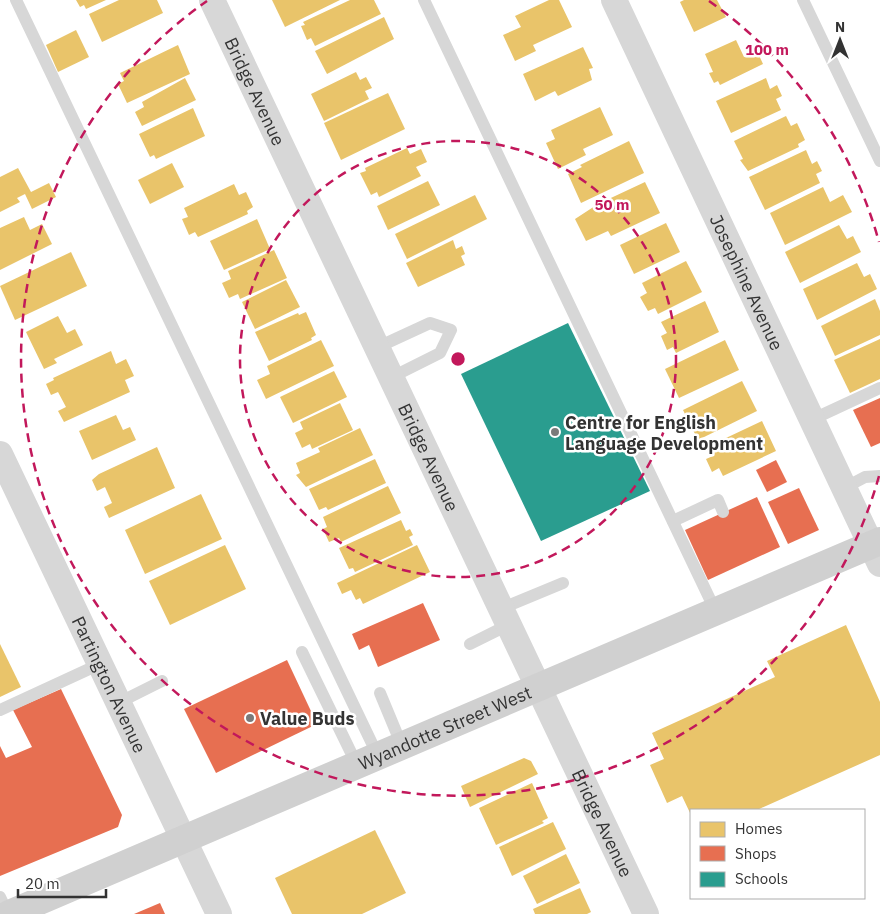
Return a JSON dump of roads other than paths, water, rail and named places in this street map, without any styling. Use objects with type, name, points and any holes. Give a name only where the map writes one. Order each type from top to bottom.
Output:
[{"type":"main road","name":"Wyandotte Street West","points":[[9,914],[716,612],[877,550]]},
{"type":"street","name":"Bridge Avenue","points":[[212,0],[378,346],[504,617],[646,914]]},
{"type":"street","name":"Josephine Avenue","points":[[614,0],[811,420],[877,550]]},
{"type":"street","name":"Partington Avenue","points":[[0,454],[219,914]]},
{"type":"lane","points":[[16,0],[368,761]]},
{"type":"lane","points":[[424,0],[716,612]]},
{"type":"lane","points":[[803,0],[880,160]]},
{"type":"lane","points":[[378,346],[430,323],[451,330],[440,353],[392,377]]},
{"type":"lane","points":[[811,420],[880,388]]},
{"type":"lane","points":[[844,488],[865,477],[880,476]]},
{"type":"lane","points":[[673,521],[718,500],[723,512]]},
{"type":"lane","points":[[470,644],[504,617],[563,583]]},
{"type":"lane","points":[[302,652],[368,761]]},
{"type":"lane","points":[[0,710],[100,664]]},
{"type":"lane","points":[[118,703],[162,681]]},
{"type":"lane","points":[[380,693],[402,746]]},
{"type":"lane","points":[[0,897],[9,914]]},
{"type":"place","name":"Centre for English Language Development","points":[[555,432]]},
{"type":"place","name":"Value Buds","points":[[250,718]]}]
